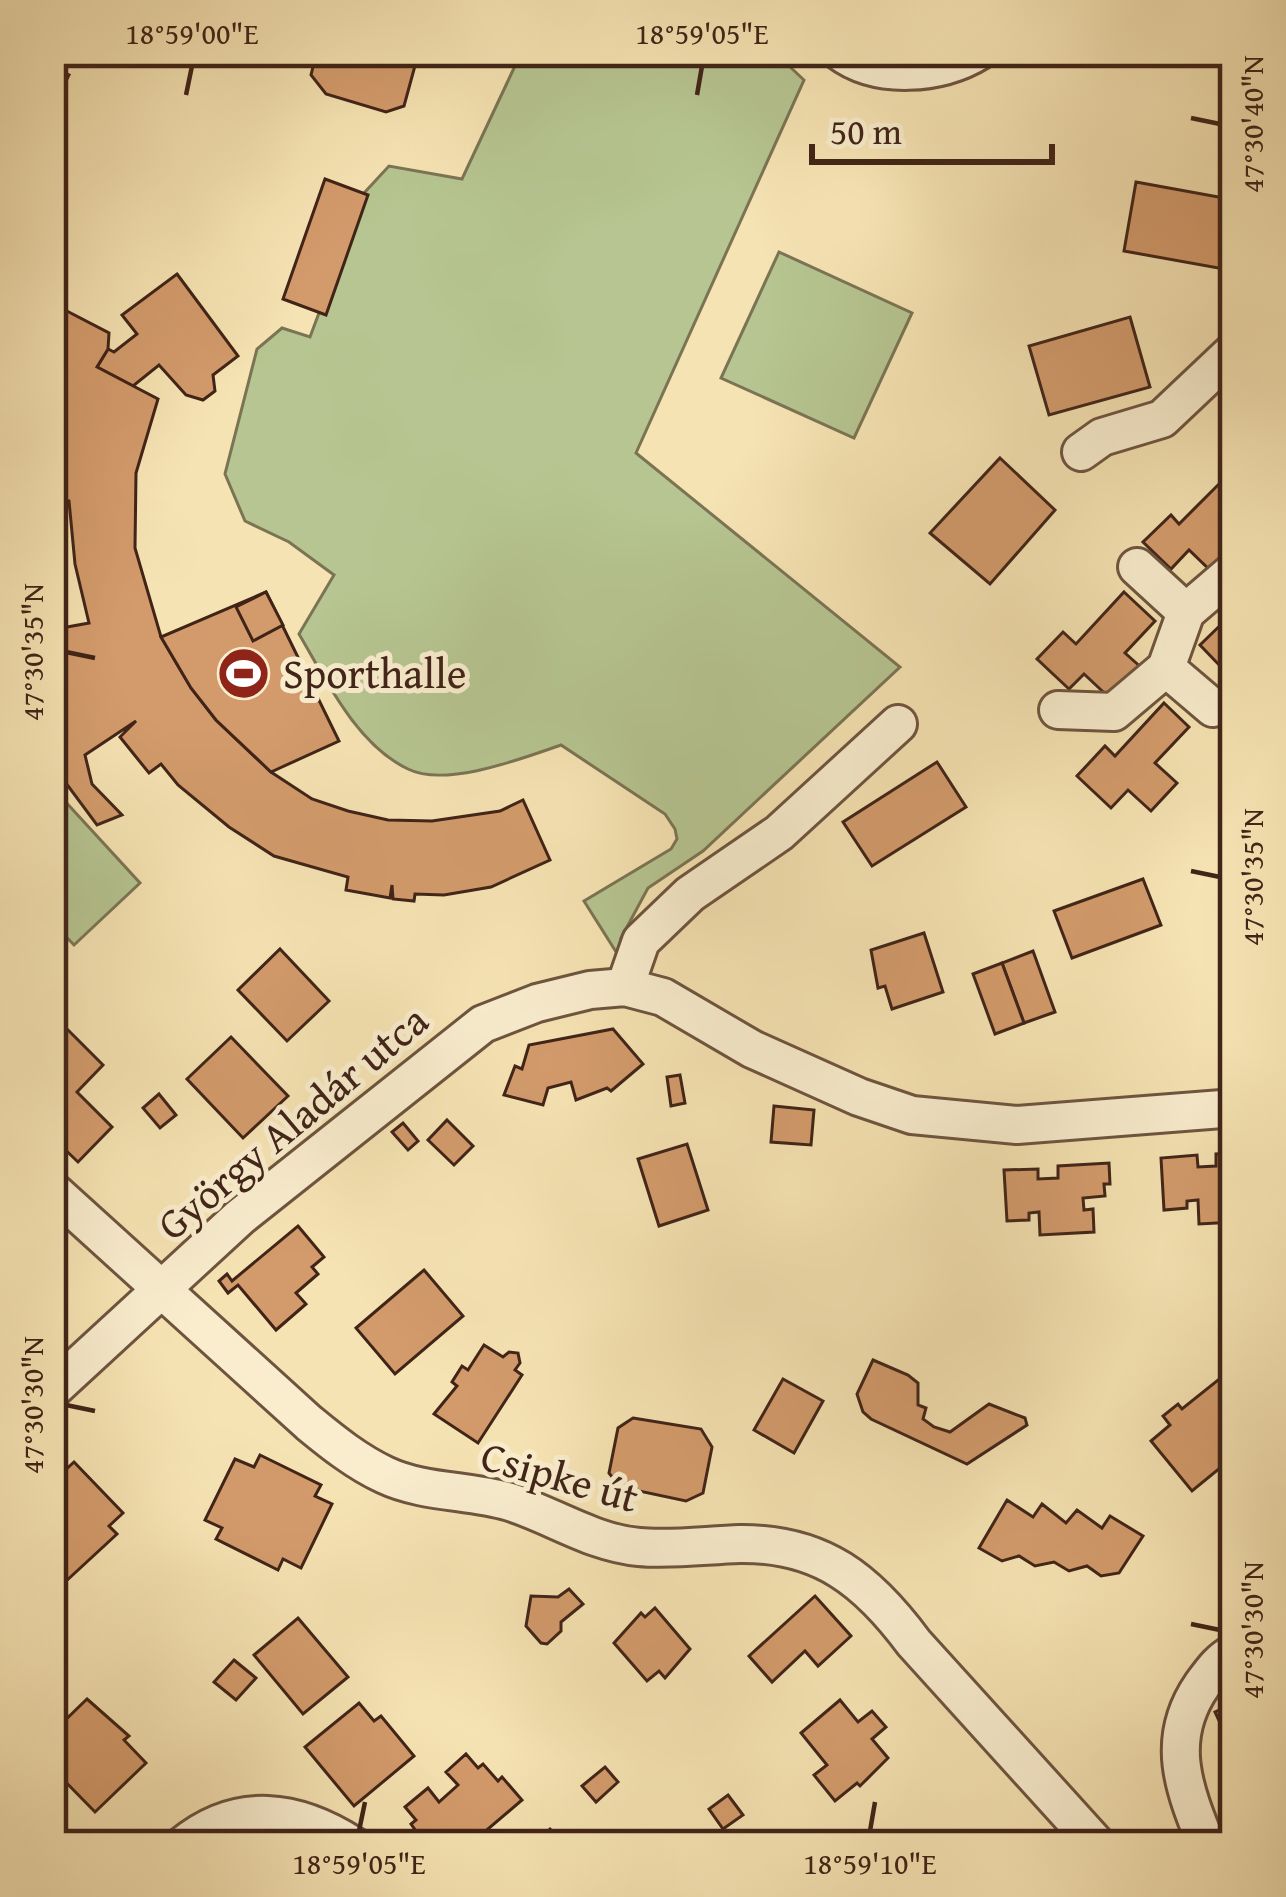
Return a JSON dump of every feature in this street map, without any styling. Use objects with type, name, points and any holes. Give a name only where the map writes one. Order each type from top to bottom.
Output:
[{"type":"street","points":[[839,51],[877,67],[911,70],[958,64],[979,51]]},
{"type":"street","points":[[1194,352],[1235,347]]},
{"type":"street","points":[[1081,452],[1102,437],[1162,419],[1235,347]]},
{"type":"street","points":[[1137,567],[1186,611]]},
{"type":"street","points":[[1058,710],[1114,712],[1166,668],[1186,611],[1235,570]]},
{"type":"street","points":[[1166,668],[1214,708]]},
{"type":"street","points":[[626,987],[640,941],[690,894],[779,833],[898,724]]},
{"type":"street","name":"György Aladár utca","points":[[51,1391],[240,1216],[483,1024],[590,989],[626,987],[663,997],[752,1049],[912,1115],[1017,1125],[1235,1108]]},
{"type":"street","name":"Csipke út","points":[[51,1189],[333,1443],[387,1476],[506,1501],[598,1539],[639,1547],[745,1544],[789,1549],[840,1568],[888,1608],[914,1643],[1098,1846]]},
{"type":"street","points":[[1208,1846],[1180,1770],[1185,1710],[1219,1661],[1235,1652]]},
{"type":"street","points":[[182,1846],[197,1833],[260,1814],[299,1817],[355,1846]]},
{"type":"green space","points":[[522,51],[773,51],[804,80],[636,453],[900,667],[703,851],[648,888],[621,938],[618,955],[584,901],[671,849],[677,839],[665,814],[561,745],[484,769],[443,775],[408,769],[390,758],[344,710],[299,634],[334,575],[289,542],[245,521],[225,474],[257,349],[282,328],[310,337],[364,193],[389,166],[462,179]]},
{"type":"green space","points":[[779,252],[912,313],[854,438],[721,378]]},
{"type":"green space","points":[[51,786],[140,883],[74,945],[51,921]]},
{"type":"building","points":[[317,51],[419,51],[404,106],[386,112],[326,94],[311,75]]},
{"type":"building","points":[[51,66],[69,75],[51,112]]},
{"type":"building","points":[[325,179],[368,195],[326,315],[283,299]]},
{"type":"building","points":[[1136,182],[1235,200],[1235,271],[1124,251]]},
{"type":"building","points":[[177,274],[238,356],[213,375],[215,391],[203,400],[186,395],[159,365],[133,386],[97,367],[108,349],[114,352],[137,334],[122,315]]},
{"type":"building","points":[[63,309],[109,333],[108,349],[97,367],[158,399],[136,473],[135,548],[161,637],[216,720],[271,772],[312,799],[348,811],[388,820],[432,821],[500,811],[523,800],[550,860],[491,887],[444,895],[415,894],[414,901],[393,899],[392,885],[390,898],[346,890],[348,877],[274,856],[229,827],[178,785],[161,764],[149,773],[120,737],[136,721],[85,755],[92,784],[122,815],[97,825],[51,763],[51,616],[56,629],[89,623],[75,564],[69,501],[51,497],[51,330]]},
{"type":"building","points":[[1130,317],[1150,387],[1049,415],[1029,346]]},
{"type":"building","points":[[1000,458],[1055,510],[990,584],[930,533]]},
{"type":"building","points":[[1225,478],[1235,488],[1235,521],[1222,533],[1235,546],[1235,555],[1215,575],[1189,550],[1171,569],[1143,542],[1171,515],[1179,524]]},
{"type":"building","name":"Sporthalle","points":[[266,592],[339,741],[271,772],[216,720],[161,637]]},
{"type":"building","points":[[266,592],[283,625],[253,641],[236,607]]},
{"type":"building","points":[[1124,592],[1155,621],[1125,653],[1144,670],[1114,702],[1084,674],[1069,689],[1037,659],[1063,632],[1076,644]]},
{"type":"building","points":[[1235,611],[1235,656],[1222,668],[1200,645]]},
{"type":"building","points":[[1164,703],[1189,727],[1155,763],[1177,783],[1151,811],[1128,790],[1111,808],[1077,776],[1105,746],[1115,756]]},
{"type":"building","points":[[937,762],[966,807],[872,866],[843,822]]},
{"type":"building","points":[[1143,879],[1161,925],[1072,958],[1054,911]]},
{"type":"building","points":[[924,933],[943,992],[892,1009],[885,986],[878,988],[871,950]]},
{"type":"building","points":[[280,949],[329,1001],[287,1041],[238,990]]},
{"type":"building","points":[[1033,951],[1055,1012],[1024,1023],[1002,963]]},
{"type":"building","points":[[1002,963],[1024,1023],[995,1034],[973,974]]},
{"type":"building","points":[[613,1029],[643,1064],[611,1091],[607,1088],[576,1100],[571,1082],[548,1088],[543,1105],[504,1095],[515,1066],[522,1069],[529,1045]]},
{"type":"building","points":[[68,1030],[103,1065],[77,1092],[112,1127],[78,1162],[51,1136],[51,1047]]},
{"type":"building","points":[[231,1037],[288,1096],[243,1138],[187,1079]]},
{"type":"building","points":[[680,1075],[685,1103],[671,1106],[667,1077]]},
{"type":"building","points":[[159,1094],[176,1115],[160,1128],[143,1108]]},
{"type":"building","points":[[774,1106],[814,1110],[811,1145],[771,1142]]},
{"type":"building","points":[[447,1120],[473,1146],[454,1165],[428,1140]]},
{"type":"building","points":[[403,1123],[418,1141],[408,1150],[392,1132]]},
{"type":"building","points":[[687,1144],[708,1210],[659,1226],[638,1159]]},
{"type":"building","points":[[1235,1153],[1235,1222],[1199,1224],[1198,1200],[1187,1201],[1187,1208],[1164,1210],[1161,1158],[1197,1155],[1198,1167],[1216,1166],[1216,1154]]},
{"type":"building","points":[[1109,1163],[1105,1196],[1083,1198],[1084,1210],[1093,1209],[1094,1232],[1040,1235],[1039,1212],[1029,1213],[1029,1220],[1007,1221],[1004,1170],[1038,1169],[1038,1179],[1058,1178],[1058,1166]]},
{"type":"building","points":[[298,1226],[324,1257],[312,1267],[318,1274],[296,1293],[306,1304],[276,1330],[238,1285],[228,1293],[219,1281],[227,1274],[232,1281]]},
{"type":"building","points":[[424,1270],[463,1316],[395,1374],[356,1328]]},
{"type":"building","points":[[484,1345],[503,1357],[518,1353],[520,1363],[515,1370],[522,1375],[478,1443],[434,1414],[457,1386],[452,1382],[462,1366],[468,1370]]},
{"type":"building","points":[[873,1360],[918,1383],[918,1405],[926,1408],[923,1419],[934,1427],[950,1432],[989,1404],[1025,1418],[1027,1425],[967,1464],[863,1412],[857,1394]]},
{"type":"building","points":[[783,1379],[823,1401],[794,1453],[754,1430]]},
{"type":"building","points":[[1218,1380],[1235,1401],[1235,1443],[1225,1451],[1231,1459],[1192,1491],[1151,1441],[1170,1425],[1163,1416],[1178,1404],[1182,1409]]},
{"type":"building","points":[[633,1418],[701,1429],[712,1447],[703,1493],[686,1501],[620,1487],[609,1473],[618,1428]]},
{"type":"building","points":[[260,1455],[321,1485],[315,1496],[332,1504],[301,1568],[283,1559],[278,1570],[216,1539],[222,1528],[205,1520],[235,1459],[254,1467]]},
{"type":"building","points":[[74,1462],[123,1513],[109,1526],[117,1534],[64,1583],[54,1573],[51,1576],[51,1467],[61,1474]]},
{"type":"building","points":[[1007,1500],[1033,1517],[1042,1504],[1066,1523],[1077,1510],[1102,1528],[1110,1516],[1143,1536],[1119,1573],[1101,1576],[1087,1566],[1069,1571],[1054,1562],[1035,1566],[1019,1556],[1002,1561],[979,1548]]},
{"type":"building","points":[[569,1589],[583,1604],[561,1622],[561,1631],[547,1644],[541,1643],[526,1626],[531,1596],[558,1597]]},
{"type":"building","points":[[815,1596],[851,1636],[818,1666],[805,1651],[772,1682],[749,1656]]},
{"type":"building","points":[[655,1608],[690,1649],[665,1678],[659,1671],[647,1681],[614,1643],[641,1613],[645,1617]]},
{"type":"building","points":[[298,1618],[348,1677],[303,1714],[254,1655]]},
{"type":"building","points":[[234,1660],[256,1678],[236,1700],[214,1682]]},
{"type":"building","points":[[87,1699],[129,1736],[124,1740],[146,1763],[95,1812],[51,1767],[51,1734]]},
{"type":"building","points":[[840,1700],[858,1722],[872,1711],[886,1727],[872,1739],[888,1758],[860,1786],[857,1783],[835,1801],[814,1775],[827,1765],[801,1733]]},
{"type":"building","points":[[359,1703],[374,1721],[381,1716],[414,1756],[354,1806],[305,1747]]},
{"type":"building","points":[[1235,1703],[1235,1740],[1227,1738],[1215,1712]]},
{"type":"building","points":[[466,1754],[498,1781],[502,1777],[522,1800],[468,1846],[400,1846],[416,1831],[411,1824],[416,1820],[405,1807],[428,1788],[439,1802],[458,1785],[446,1772]]},
{"type":"building","points":[[605,1767],[618,1782],[596,1802],[582,1786]]},
{"type":"building","points":[[728,1795],[743,1815],[723,1829],[709,1809]]},
{"type":"building","points":[[550,1829],[565,1846],[530,1846]]},
{"type":"place","name":"Sporthalle","points":[[244,673]]}]
